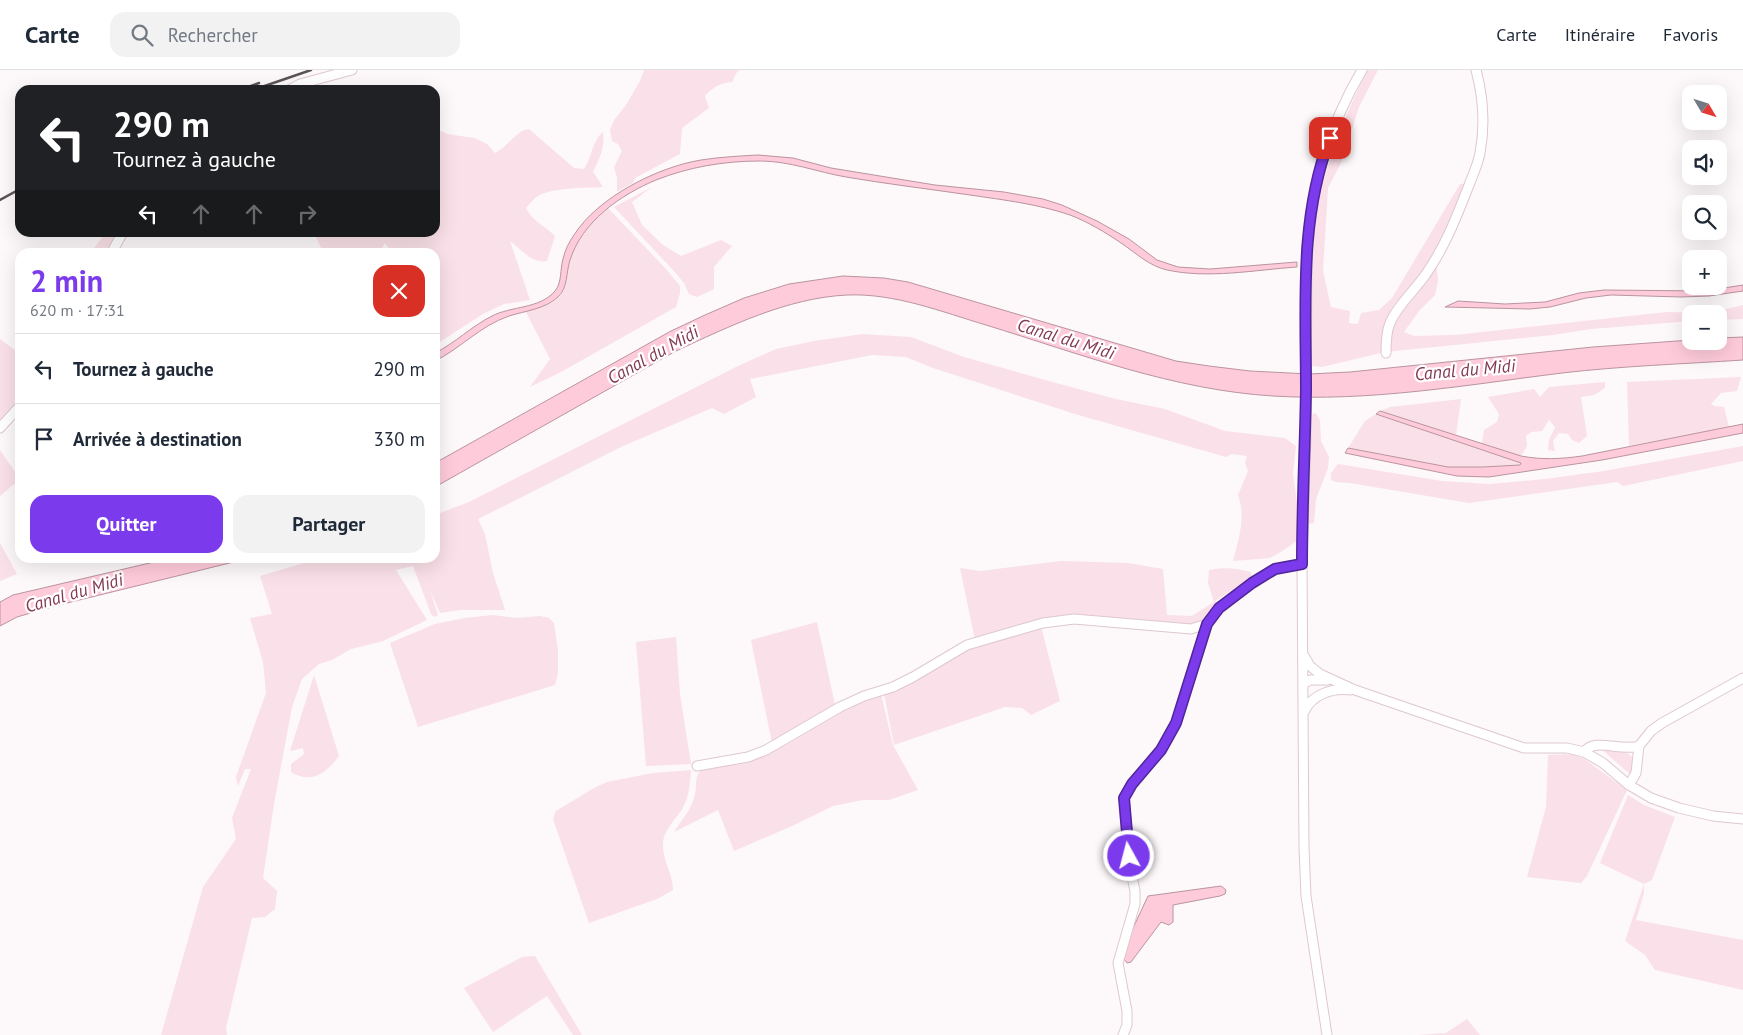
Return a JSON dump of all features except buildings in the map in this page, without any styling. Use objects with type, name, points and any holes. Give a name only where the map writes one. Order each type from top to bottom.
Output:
[{"type":"street","points":[[298,85],[352,70]]},
{"type":"street","points":[[1327,1035],[1306,896],[1304,848],[1302,564],[1307,247],[1315,186],[1334,129],[1362,70]]},
{"type":"street","points":[[1386,353],[1389,324],[1394,314],[1437,257],[1456,221],[1477,164],[1483,126],[1480,85],[1476,70]]},
{"type":"street","points":[[114,248],[120,237]]},
{"type":"street","points":[[0,428],[15,412]]},
{"type":"street","points":[[1123,1035],[1127,1025],[1127,1011],[1118,963],[1135,904],[1124,798],[1132,784],[1161,750],[1176,723],[1207,624],[1219,608],[1252,583],[1275,569],[1302,564]]},
{"type":"street","points":[[697,766],[748,757],[766,750],[840,707],[913,677],[955,650],[1043,623],[1074,619],[1191,628],[1207,624]]},
{"type":"street","points":[[1303,654],[1310,666],[1320,674],[1355,690],[1524,748],[1567,748],[1584,752],[1603,763],[1629,785],[1651,798],[1679,808],[1713,816],[1743,819]]},
{"type":"street","points":[[1584,752],[1595,744],[1630,749],[1639,746],[1662,723],[1743,678]]},
{"type":"street","points":[[1303,685],[1310,680],[1322,679],[1335,682]]},
{"type":"street","points":[[1303,685],[1306,690],[1315,693],[1341,689],[1355,690]]},
{"type":"street","points":[[1304,713],[1307,706],[1314,699],[1326,692]]},
{"type":"street","points":[[1629,785],[1636,772],[1639,746]]},
{"type":"shaded area","points":[[644,70],[740,70],[732,82],[720,84],[705,96],[709,108],[682,128],[680,154],[635,178],[633,183],[617,192],[617,178],[614,167],[622,151],[618,144],[612,141],[610,130],[614,120],[626,105],[640,81]]},
{"type":"shaded area","points":[[1368,70],[1378,70],[1359,107],[1341,163],[1328,188],[1323,271],[1331,307],[1350,311],[1349,323],[1358,324],[1361,313],[1379,310],[1392,298],[1460,184],[1468,184],[1436,257],[1438,281],[1435,295],[1419,311],[1404,332],[1414,336],[1455,335],[1667,312],[1682,312],[1682,322],[1591,329],[1553,335],[1385,352],[1322,367],[1312,366],[1311,263],[1315,225],[1324,178],[1339,134]]},
{"type":"shaded area","points":[[529,129],[574,168],[584,169],[594,145],[603,132],[601,152],[593,172],[603,187],[547,192],[534,199],[526,208],[535,220],[555,236],[547,261],[532,258],[510,241],[530,300],[504,304],[483,314],[440,342],[440,248],[388,248],[385,243],[382,248],[321,248],[316,237],[440,237],[440,130],[447,134],[474,138],[487,144],[495,153],[524,130]]},
{"type":"shaded area","points":[[652,187],[632,202],[642,225],[663,245],[681,256],[721,240],[732,246],[714,267],[714,289],[697,297],[689,294],[684,283],[673,270],[614,207]]},
{"type":"shaded area","points":[[608,208],[680,286],[676,307],[561,372],[530,387],[550,359],[526,312],[550,304],[561,295],[566,283],[572,253],[590,225]]},
{"type":"shaded area","points":[[102,237],[115,237],[108,248],[94,248]]},
{"type":"shaded area","points":[[1743,305],[1743,319],[1727,320],[1727,309]]},
{"type":"shaded area","points":[[863,334],[911,337],[964,357],[1116,399],[1165,409],[1225,431],[1285,438],[1296,446],[1293,474],[1298,509],[1298,540],[1270,558],[1233,561],[1242,519],[1238,495],[1248,471],[1245,463],[1247,456],[1232,454],[1226,457],[1075,414],[933,368],[906,357],[872,355],[750,379],[756,397],[724,414],[712,408],[623,446],[478,519],[485,534],[493,573],[505,610],[460,610],[440,613],[430,590],[438,615],[434,617],[431,614],[413,566],[396,570],[427,620],[383,641],[351,649],[332,660],[319,664],[302,679],[292,707],[274,804],[263,878],[277,891],[275,909],[265,917],[252,918],[226,1028],[227,1035],[161,1035],[203,887],[236,839],[232,818],[251,769],[245,769],[238,786],[236,777],[266,693],[263,662],[250,618],[272,614],[260,576],[304,563],[440,563],[440,513],[469,502],[738,366],[776,349]]},
{"type":"shaded area","points":[[0,339],[15,350],[15,404],[0,420]]},
{"type":"shaded area","points":[[1741,377],[1737,391],[1721,393],[1711,404],[1724,407],[1729,427],[1629,446],[1627,382]]},
{"type":"shaded area","points":[[1605,382],[1605,388],[1594,395],[1581,397],[1587,436],[1579,443],[1572,440],[1568,434],[1559,433],[1553,441],[1555,451],[1548,450],[1549,440],[1555,427],[1549,420],[1542,431],[1531,432],[1526,436],[1527,446],[1521,456],[1482,444],[1484,430],[1497,422],[1499,414],[1488,397],[1534,389],[1540,397],[1549,387]]},
{"type":"shaded area","points":[[1461,399],[1456,435],[1380,411],[1390,407]]},
{"type":"shaded area","points":[[1316,413],[1320,421],[1321,441],[1329,457],[1328,468],[1316,499],[1314,523],[1308,524],[1312,414]]},
{"type":"shaded area","points":[[1376,414],[1521,463],[1520,465],[1498,467],[1448,467],[1348,448],[1365,421]]},
{"type":"shaded area","points":[[1743,446],[1743,461],[1623,486],[1617,482],[1469,503],[1331,480],[1331,473],[1338,464],[1442,481],[1490,484],[1604,471]]},
{"type":"shaded area","points":[[0,450],[15,472],[15,483],[0,496]]},
{"type":"shaded area","points":[[0,543],[17,574],[0,581]]},
{"type":"shaded area","points":[[1061,561],[1128,563],[1163,569],[1167,615],[1192,616],[1214,602],[1208,583],[1209,570],[1225,568],[1240,570],[1251,572],[1252,577],[1215,601],[1220,602],[1208,616],[1195,624],[1182,626],[1095,617],[975,640],[960,568],[980,571]]},
{"type":"shaded area","points":[[493,615],[517,618],[540,616],[549,618],[554,623],[558,651],[558,673],[555,685],[418,727],[390,643],[435,624]]},
{"type":"shaded area","points":[[817,622],[835,705],[772,743],[751,640]]},
{"type":"shaded area","points":[[1041,626],[1060,701],[1031,715],[1022,708],[1005,707],[894,745],[884,694],[976,645]]},
{"type":"shaded area","points":[[676,637],[680,694],[691,764],[646,766],[636,642]]},
{"type":"shaded area","points":[[314,675],[339,756],[324,772],[312,777],[306,777],[291,772],[291,764],[304,754],[303,748],[290,751]]},
{"type":"shaded area","points":[[881,694],[893,745],[918,790],[889,800],[863,800],[833,806],[734,851],[718,810],[674,832],[693,802],[697,779],[702,769],[743,764],[786,745],[842,712]]},
{"type":"shaded area","points":[[1599,747],[1618,750],[1631,756],[1634,759],[1632,776]]},
{"type":"shaded area","points":[[1571,754],[1583,758],[1627,790],[1587,876],[1581,883],[1527,877],[1546,807],[1548,755]]},
{"type":"shaded area","points":[[691,770],[686,802],[664,837],[663,851],[673,890],[657,899],[589,923],[553,819],[556,811],[607,782],[653,773]]},
{"type":"shaded area","points":[[1628,795],[1644,805],[1675,817],[1652,880],[1644,884],[1600,863]]},
{"type":"shaded area","points":[[1644,884],[1644,893],[1636,920],[1743,940],[1743,990],[1655,970],[1645,955],[1625,941]]},
{"type":"shaded area","points":[[535,956],[582,1035],[573,1035],[547,996],[493,1032],[464,988],[522,957]]},
{"type":"shaded area","points":[[1467,1019],[1480,1035],[1418,1035],[1446,1033]]},
{"type":"water","points":[[758,155],[793,158],[831,168],[935,185],[1004,192],[1043,199],[1062,205],[1097,221],[1129,239],[1157,260],[1178,267],[1210,269],[1297,262],[1297,267],[1215,274],[1183,273],[1160,268],[1090,224],[1070,215],[1046,208],[846,177],[771,161],[733,162],[694,168],[668,175],[629,193],[604,211],[583,234],[570,260],[564,289],[558,297],[541,307],[509,316],[489,325],[440,358],[440,350],[492,316],[542,301],[549,297],[559,284],[562,263],[567,246],[572,238],[585,221],[613,196],[666,169],[715,158]]},
{"type":"water","name":"Canal du Midi","points":[[843,276],[884,278],[908,282],[1176,361],[1250,371],[1309,374],[1350,372],[1593,347],[1682,341],[1682,350],[1727,350],[1727,338],[1743,337],[1743,360],[1562,373],[1382,395],[1346,397],[1273,396],[1236,392],[1163,379],[900,300],[865,295],[825,297],[781,307],[738,323],[676,351],[440,484],[440,460],[671,331],[744,298],[789,284]]},
{"type":"water","points":[[1743,285],[1743,291],[1727,293],[1727,288]]},
{"type":"water","points":[[1604,290],[1682,291],[1682,295],[1716,295],[1681,297],[1611,295],[1530,309],[1445,307],[1458,301],[1505,304],[1545,302],[1579,293]]},
{"type":"water","points":[[1380,411],[1521,456],[1536,458],[1582,456],[1743,424],[1743,433],[1602,460],[1489,477],[1457,476],[1345,453],[1348,448],[1448,467],[1520,465],[1521,463],[1376,414]]},
{"type":"water","name":"Canal du Midi","points":[[150,563],[230,563],[55,606],[17,617],[0,626],[0,602],[13,595]]},
{"type":"water","points":[[1221,886],[1226,890],[1225,894],[1173,905],[1173,922],[1169,925],[1161,922],[1131,962],[1127,963],[1124,959],[1127,941],[1148,896]]},
{"type":"railway","points":[[268,85],[311,70]]},
{"type":"railway","points":[[254,85],[259,83]]},
{"type":"railway","points":[[0,200],[15,192]]},
{"type":"route","points":[[1129,856],[1124,798],[1132,784],[1161,750],[1176,723],[1207,624],[1219,608],[1252,583],[1275,569],[1302,564],[1306,434],[1307,247],[1315,186],[1330,138]]}]
